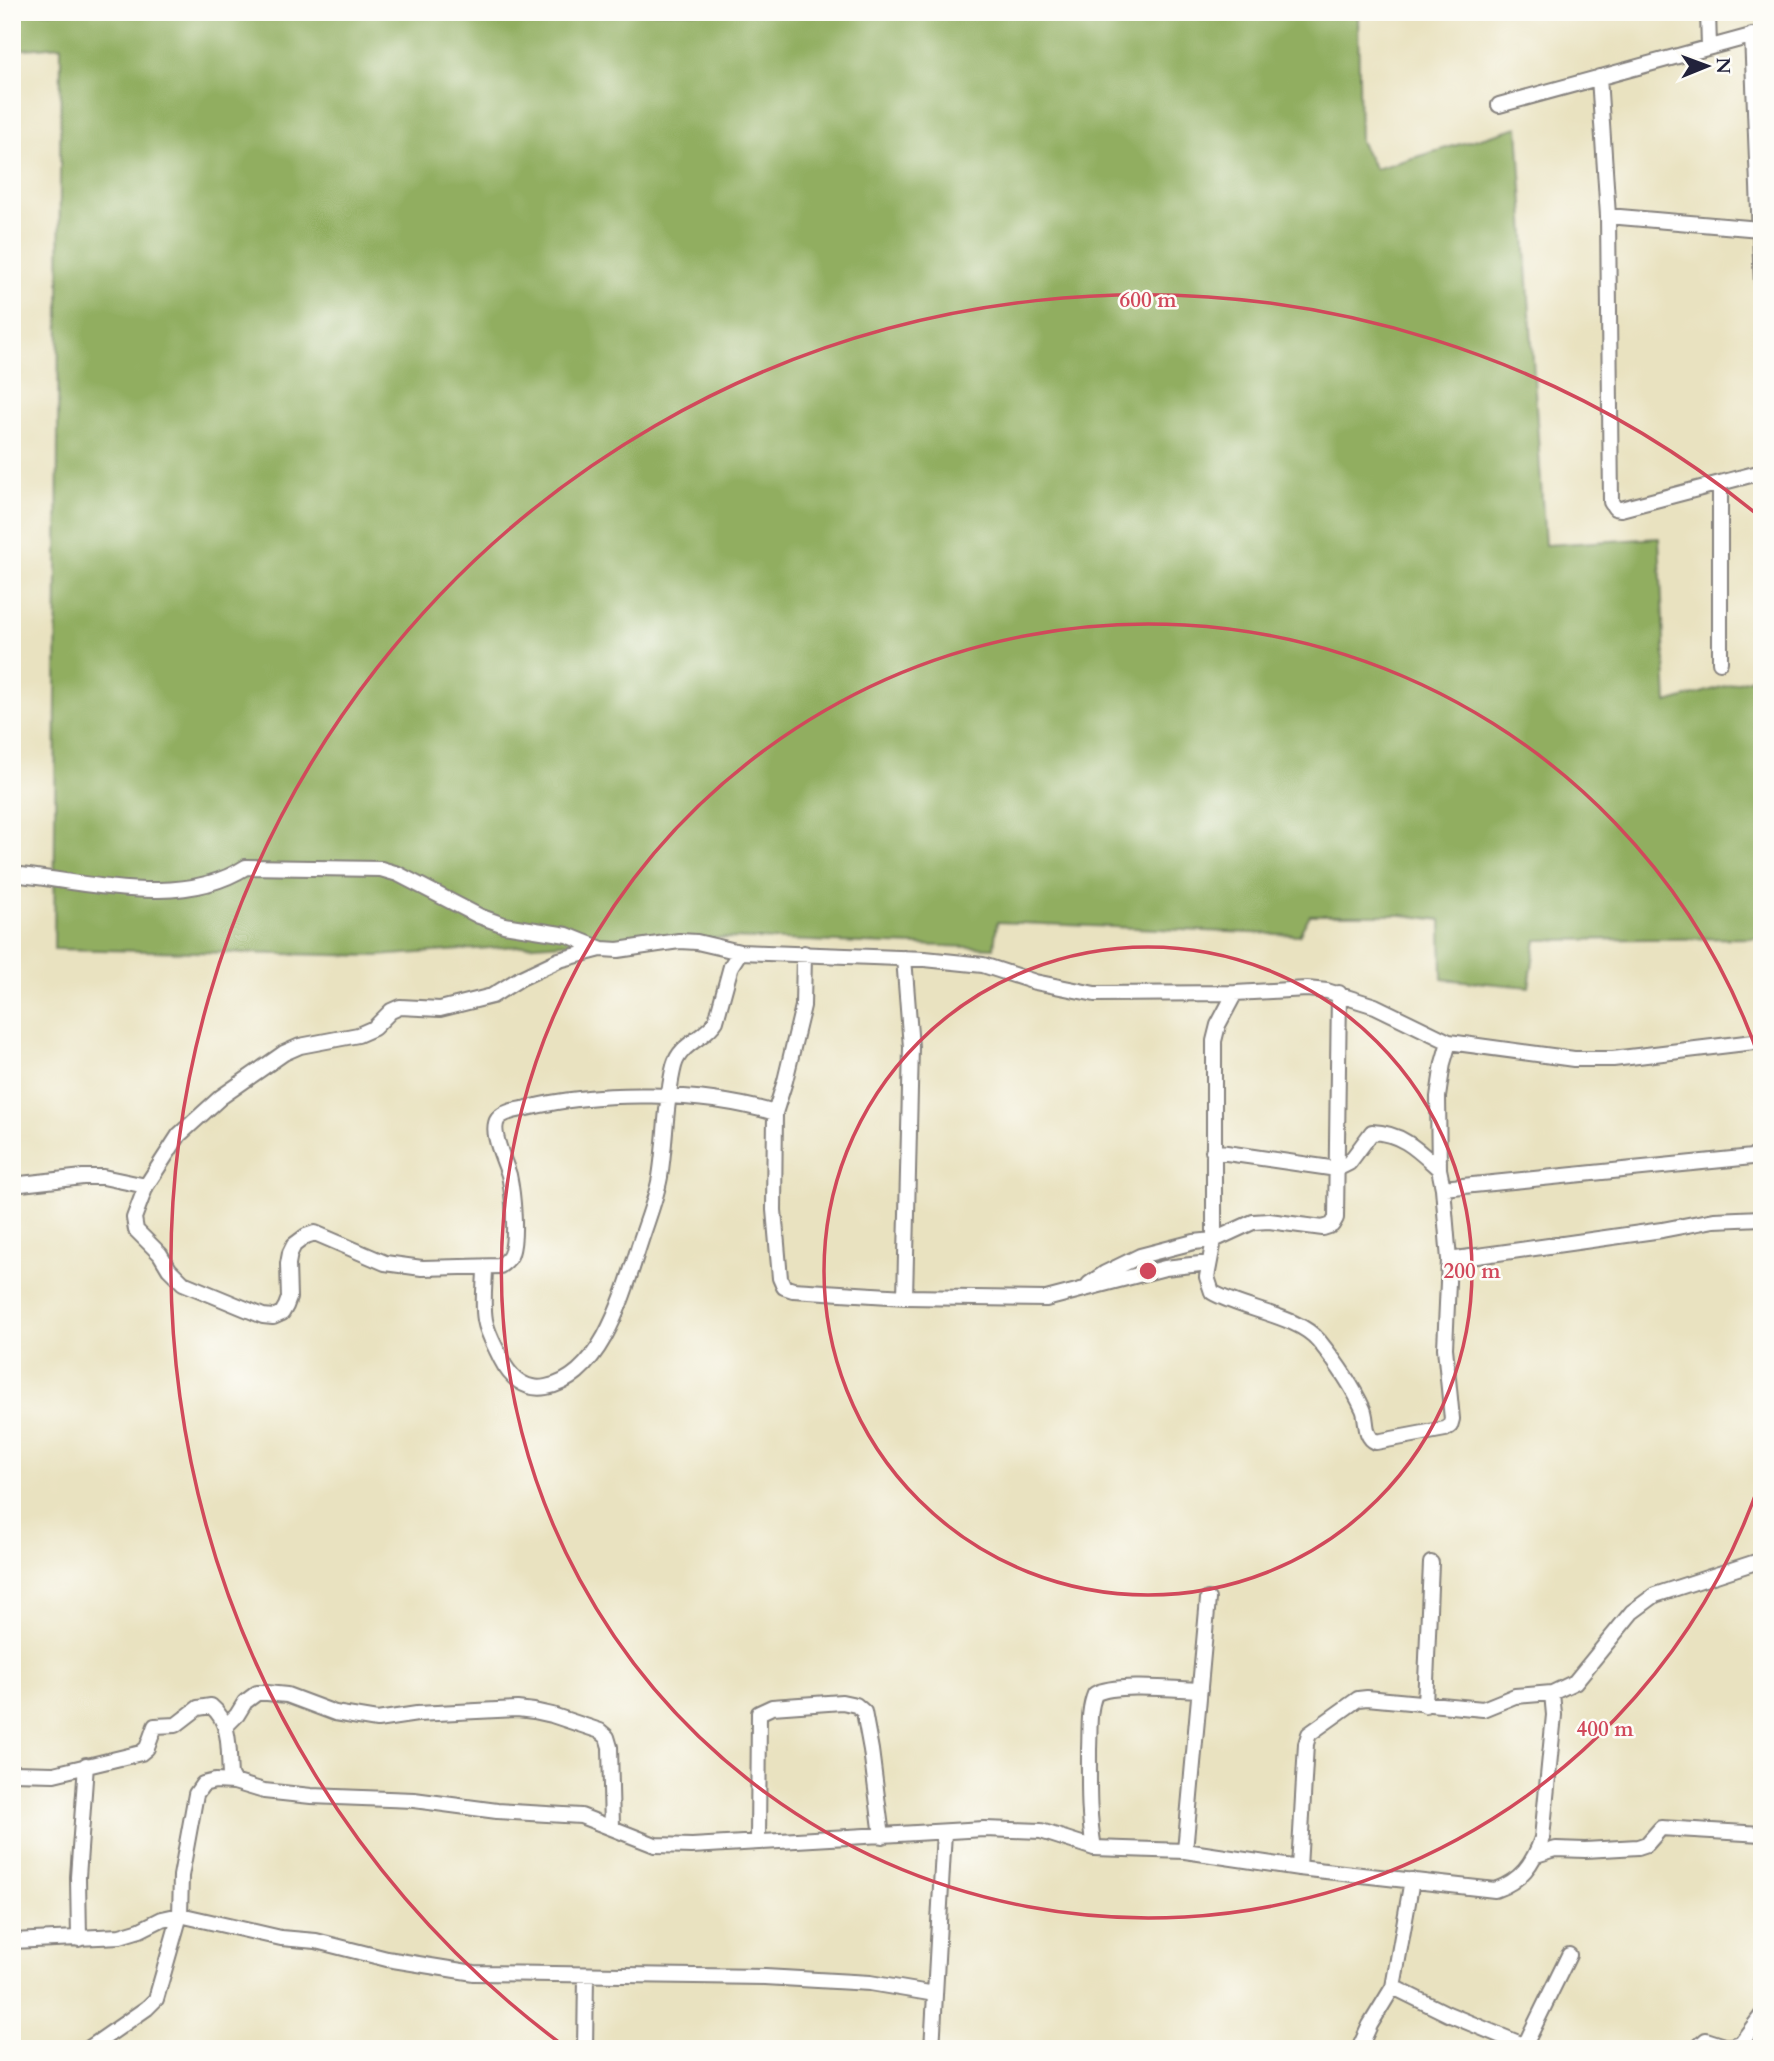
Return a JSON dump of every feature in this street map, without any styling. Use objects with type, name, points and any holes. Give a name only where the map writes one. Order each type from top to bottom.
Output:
[{"type":"street","points":[[1707,12],[1709,47]]},
{"type":"street","points":[[1499,105],[1757,34],[1762,286]]},
{"type":"street","points":[[1599,76],[1608,216],[1611,502],[1615,508],[1621,509],[1762,472]]},
{"type":"street","points":[[1608,216],[1760,229]]},
{"type":"street","points":[[1720,485],[1720,662]]},
{"type":"street","points":[[12,874],[115,888],[159,890],[214,883],[246,867],[381,869],[398,874],[479,916],[504,925],[567,935],[602,949]]},
{"type":"street","points":[[775,1113],[731,1102],[618,1096],[538,1105],[507,1113],[498,1118],[495,1126],[512,1196],[513,1245],[510,1258],[500,1266],[422,1268],[385,1263],[316,1233],[306,1236],[294,1245],[288,1264],[289,1298],[282,1313],[273,1317],[263,1316],[183,1283],[136,1230],[134,1218],[146,1186],[179,1135],[221,1097],[284,1053],[300,1046],[366,1032],[391,1011],[400,1007],[440,1009],[492,996],[521,978],[559,960],[602,949],[618,950],[697,942],[740,952],[904,958],[983,965],[1035,982],[1095,995],[1307,989],[1339,993],[1375,1006],[1449,1042],[1574,1059],[1613,1059],[1762,1041]]},
{"type":"street","points":[[485,1267],[484,1317],[488,1332],[506,1368],[519,1381],[537,1389],[564,1382],[580,1370],[602,1341],[625,1294],[660,1177],[674,1065],[685,1047],[712,1029],[732,967],[740,952]]},
{"type":"street","points":[[804,953],[803,1006],[775,1113],[774,1210],[780,1278],[784,1287],[793,1290],[905,1297],[1046,1300],[1166,1268],[1209,1263]]},
{"type":"street","points":[[904,958],[911,1047],[905,1297]]},
{"type":"street","points":[[1236,993],[1218,1025],[1214,1041],[1214,1240],[1208,1277],[1212,1292],[1225,1300],[1302,1326],[1317,1338],[1364,1411],[1367,1432],[1371,1439],[1377,1441],[1450,1426],[1452,1419],[1445,1348],[1449,1260],[1439,1169],[1438,1097],[1449,1042]]},
{"type":"street","points":[[1079,1290],[1105,1273],[1140,1256],[1194,1241],[1214,1240],[1253,1222],[1269,1221],[1323,1228],[1332,1225],[1336,1218],[1339,993]]},
{"type":"street","points":[[1213,1151],[1337,1169],[1349,1163],[1372,1132],[1381,1132],[1409,1142],[1439,1169]]},
{"type":"street","points":[[1443,1188],[1762,1156]]},
{"type":"street","points":[[12,1185],[103,1177],[146,1186]]},
{"type":"street","points":[[1449,1260],[1714,1220],[1762,1218]]},
{"type":"street","points":[[1299,1868],[1304,1756],[1310,1734],[1358,1699],[1483,1709],[1515,1696],[1552,1693],[1575,1682],[1632,1612],[1655,1595],[1762,1560]]},
{"type":"street","points":[[1425,1705],[1431,1563]]},
{"type":"street","points":[[1185,1851],[1208,1599]]},
{"type":"street","points":[[1094,1848],[1089,1792],[1090,1718],[1095,1694],[1101,1690],[1200,1690]]},
{"type":"street","points":[[226,1726],[245,1702],[257,1693],[287,1695],[335,1713],[377,1720],[417,1714],[517,1709],[552,1714],[594,1729],[607,1737],[610,1746],[612,1828]]},
{"type":"street","points":[[88,2049],[156,1999],[180,1915],[181,1876],[196,1794],[203,1784],[215,1781],[234,1782],[264,1791],[311,1796],[414,1800],[497,1811],[581,1816],[655,1845],[692,1846],[984,1829],[1041,1831],[1094,1848],[1185,1851],[1299,1868],[1494,1890],[1511,1885],[1536,1855],[1542,1838],[1554,1714],[1552,1693]]},
{"type":"street","points":[[758,1842],[759,1713],[772,1707],[842,1702],[856,1704],[863,1712],[871,1750],[882,1836]]},
{"type":"street","points":[[12,1773],[54,1774],[141,1753],[147,1748],[155,1726],[176,1725],[198,1708],[212,1706],[220,1713],[226,1726],[230,1775],[234,1782]]},
{"type":"street","points":[[79,1939],[78,1877],[86,1765]]},
{"type":"street","points":[[1536,1855],[1556,1849],[1638,1847],[1647,1844],[1661,1828],[1762,1834]]},
{"type":"street","points":[[932,2049],[944,1832]]},
{"type":"street","points":[[1359,2049],[1393,1987],[1412,1880]]},
{"type":"street","points":[[12,1941],[120,1936],[162,1919],[180,1915],[281,1938],[316,1941],[387,1959],[474,1973],[765,1977],[870,1983],[935,1994]]},
{"type":"street","points":[[1393,1987],[1527,2048],[1569,1955]]},
{"type":"street","points":[[585,2049],[586,1975]]},
{"type":"street","points":[[1696,2049],[1706,2040],[1727,2047],[1741,2043],[1762,2015]]},
{"type":"green space","points":[[12,12],[1358,12],[1360,141],[1375,169],[1518,127],[1545,545],[1659,538],[1667,703],[1762,675],[1762,938],[1536,940],[1529,987],[1442,979],[1441,920],[1403,915],[1310,915],[1299,935],[997,922],[994,948],[729,938],[620,939],[377,956],[54,949],[61,46],[12,50]]}]
